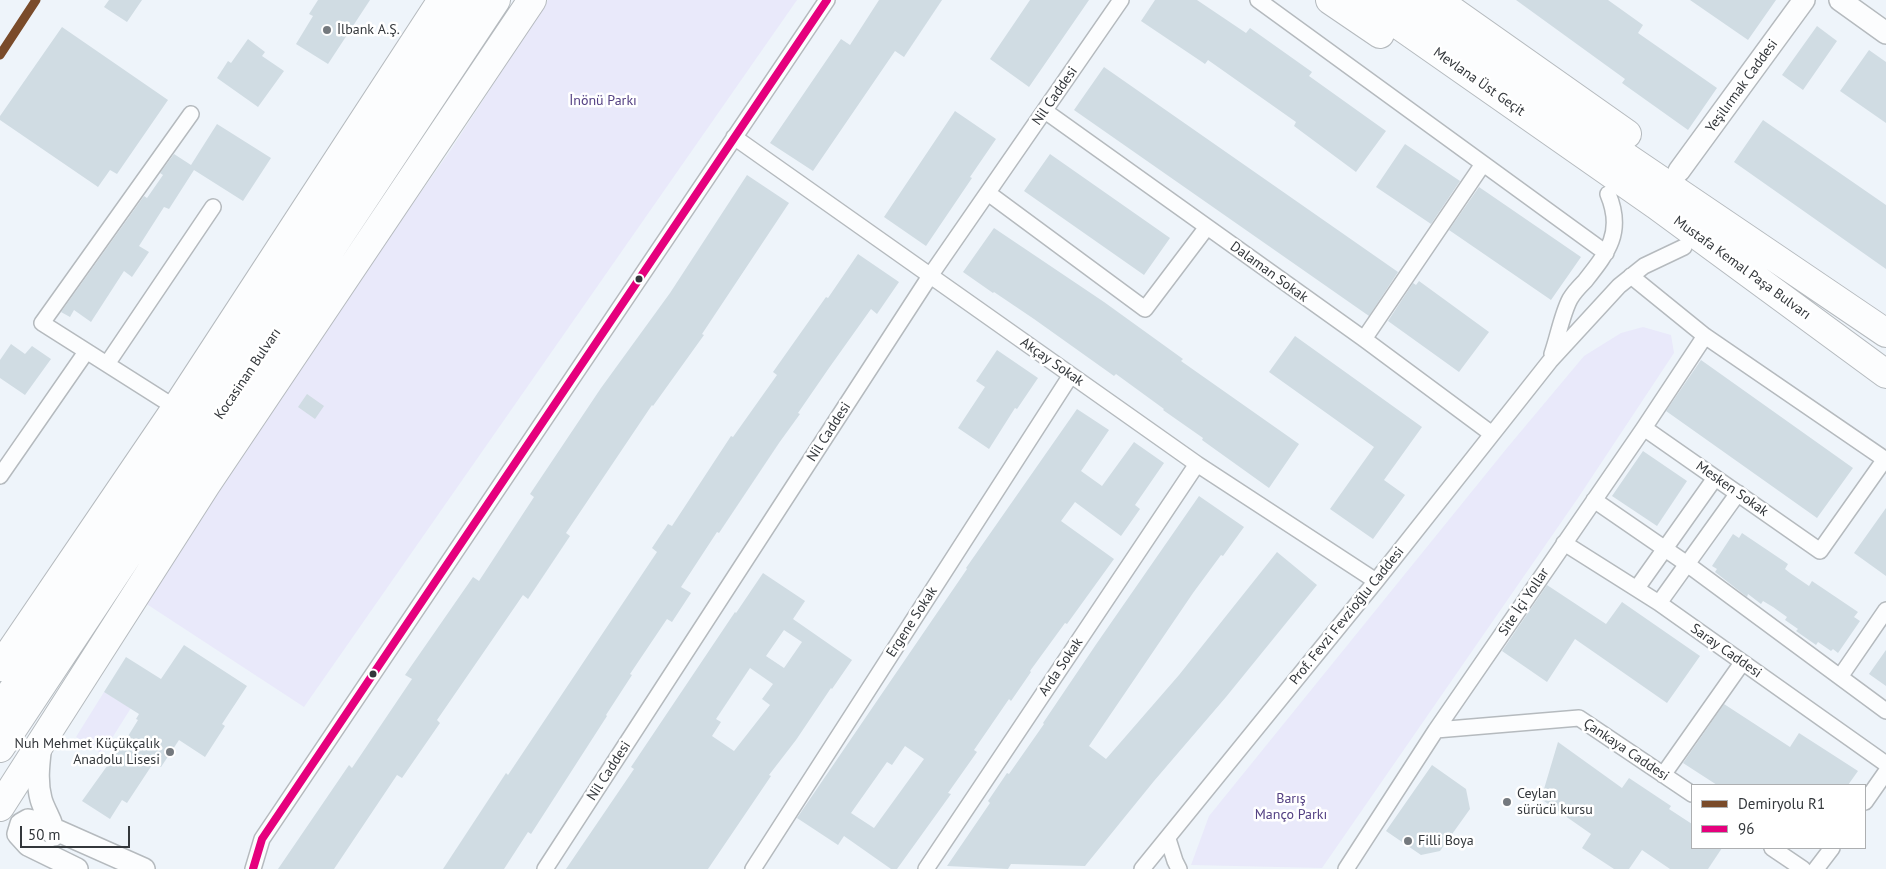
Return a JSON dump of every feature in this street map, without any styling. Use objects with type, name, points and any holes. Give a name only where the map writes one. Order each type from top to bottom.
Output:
[{"type":"highway","points":[[2,665],[176,408],[442,0]]},
{"type":"highway","name":"Kocasinan Bulvarı","points":[[0,748],[399,127],[469,0]]},
{"type":"highway","name":"Kocasinan Bulvarı","points":[[0,709],[173,449],[399,127],[496,0]]},
{"type":"highway","points":[[0,807],[206,485],[532,0]]},
{"type":"highway","points":[[1330,0],[1483,105],[1793,324],[1835,337]]},
{"type":"highway","name":"Mevlana Üst Geçit","points":[[1363,0],[1602,154]]},
{"type":"highway","name":"Mevlana Üst Geçit","points":[[1400,0],[1602,154]]},
{"type":"highway","points":[[1437,0],[1679,172],[1812,261],[1849,308]]},
{"type":"highway","points":[[249,297],[399,127]]},
{"type":"highway","points":[[307,336],[399,127]]},
{"type":"highway","name":"Mustafa Kemal Paşa Bulvarı","points":[[1602,154],[1886,333]]},
{"type":"highway","name":"Mustafa Kemal Paşa Bulvarı","points":[[1602,154],[1656,205],[1886,374]]},
{"type":"highway","points":[[0,783],[63,710]]},
{"type":"street","points":[[253,869],[262,839],[827,0]]},
{"type":"street","name":"Nil Caddesi","points":[[545,869],[930,276],[1121,0]]},
{"type":"street","points":[[1258,0],[1606,253]]},
{"type":"street","name":"Yeşilırmak Caddesi","points":[[1679,172],[1804,0]]},
{"type":"street","points":[[1840,0],[1886,33]]},
{"type":"street","name":"Dalaman Sokak","points":[[1045,111],[1364,339],[1492,434]]},
{"type":"street","points":[[176,408],[42,323],[191,114]]},
{"type":"street","name":"Akçay Sokak","points":[[734,136],[1197,464],[1376,581]]},
{"type":"street","points":[[1364,339],[1484,164]]},
{"type":"street","points":[[988,193],[1145,309],[1207,227]]},
{"type":"street","points":[[1550,361],[1570,298],[1611,244],[1615,225],[1612,204],[1608,194]]},
{"type":"street","points":[[107,364],[213,207]]},
{"type":"street","name":"Prof. Fevzi Fevzioğlu Caddesi","points":[[1142,869],[1376,581],[1550,361],[1618,286],[1657,259],[1684,247]]},
{"type":"street","points":[[1631,276],[1705,336],[1885,459]]},
{"type":"street","name":"Site İçi Yollar","points":[[1346,869],[1436,730],[1705,336]]},
{"type":"street","points":[[0,476],[86,352]]},
{"type":"street","name":"Ergene Sokak","points":[[752,869],[1071,375]]},
{"type":"street","name":"Mesken Sokak","points":[[1644,428],[1820,551],[1885,459]]},
{"type":"street","name":"Arda Sokak","points":[[926,869],[1197,464]]},
{"type":"street","points":[[1637,588],[1715,478]]},
{"type":"street","points":[[1659,604],[1738,493]]},
{"type":"street","points":[[1594,500],[1664,550],[1687,564],[1886,711]]},
{"type":"street","name":"Saray Caddesi","points":[[1564,543],[1637,588],[1886,764]]},
{"type":"street","points":[[1840,677],[1886,610]]},
{"type":"street","points":[[1663,774],[1742,662]]},
{"type":"street","name":"Çankaya Caddesi","points":[[1436,730],[1579,718],[1691,793]]},
{"type":"street","points":[[40,851],[51,844],[54,828],[44,809],[38,786],[41,744]]},
{"type":"street","points":[[1866,801],[1886,772]]},
{"type":"street","points":[[77,869],[28,845],[20,839],[18,834],[19,827],[24,822],[33,821],[54,828],[144,869]]},
{"type":"street","points":[[1168,838],[1175,862],[1180,869]]},
{"type":"street","points":[[1773,849],[1803,869]]},
{"type":"street","points":[[1816,869],[1831,849]]},
{"type":"green space","name":"İnönü Parkı","points":[[548,0],[797,0],[304,707],[142,601],[335,314],[450,151]]},
{"type":"green space","name":"Barış Manço Parkı","points":[[1643,327],[1671,335],[1674,353],[1578,498],[1322,868],[1191,865],[1209,816],[1507,448],[1584,356],[1621,333]]},
{"type":"green space","points":[[104,692],[131,708],[102,754],[76,737]]},
{"type":"building","points":[[109,0],[142,0],[127,22],[104,7]]},
{"type":"building","name":"İlbank A.Ş.","points":[[318,0],[370,0],[328,64],[296,44],[313,16],[309,14]]},
{"type":"building","points":[[879,0],[942,0],[904,57],[895,51],[813,171],[770,143],[841,39],[850,45]]},
{"type":"building","points":[[1030,0],[1089,0],[1029,87],[990,59]]},
{"type":"building","points":[[1155,0],[1197,0],[1246,33],[1250,28],[1312,72],[1309,76],[1386,131],[1356,172],[1294,126],[1296,122],[1208,60],[1205,64],[1141,21]]},
{"type":"building","points":[[1516,0],[1608,0],[1643,25],[1638,33],[1717,88],[1688,130],[1622,83],[1625,79]]},
{"type":"building","points":[[1690,0],[1776,0],[1748,40]]},
{"type":"building","points":[[1817,26],[1837,41],[1803,90],[1782,75]]},
{"type":"building","points":[[62,27],[168,100],[117,174],[110,170],[98,187],[0,120],[0,116]]},
{"type":"building","points":[[248,39],[265,52],[262,56],[284,71],[258,107],[217,78],[228,61],[231,63]]},
{"type":"building","points":[[1869,50],[1886,62],[1886,123],[1840,91]]},
{"type":"building","points":[[1104,67],[1398,272],[1369,316],[1074,110]]},
{"type":"building","points":[[955,111],[996,139],[926,246],[884,217]]},
{"type":"building","points":[[1763,120],[1886,205],[1886,269],[1734,162]]},
{"type":"building","points":[[217,124],[271,158],[243,201],[194,170],[169,209],[164,207],[139,246],[149,252],[132,277],[124,271],[91,322],[74,310],[70,317],[61,312],[144,196],[147,198],[163,175],[160,173],[174,154],[191,165]]},
{"type":"building","points":[[1405,144],[1460,181],[1431,224],[1376,187]]},
{"type":"building","points":[[1050,154],[1170,238],[1144,275],[1024,191]]},
{"type":"building","points":[[747,175],[789,203],[702,334],[704,335],[652,405],[566,533],[570,536],[528,599],[523,595],[437,720],[440,723],[402,778],[397,775],[334,869],[278,869],[349,765],[352,768],[412,679],[405,675],[473,577],[479,581],[534,497],[530,494],[601,388],[670,293]]},
{"type":"building","points":[[1479,187],[1581,257],[1551,300],[1449,230]]},
{"type":"building","points":[[994,228],[1104,302],[1183,359],[1181,361],[1299,444],[1269,488],[1202,440],[1203,438],[1116,374],[1114,376],[1034,319],[963,272]]},
{"type":"building","points":[[858,254],[899,282],[877,314],[871,309],[798,413],[800,414],[719,533],[717,532],[681,587],[691,593],[672,622],[667,619],[630,674],[632,675],[607,716],[531,834],[528,832],[504,869],[443,869],[657,552],[652,548],[668,524],[672,526],[731,436],[733,437],[777,375],[773,372]]},
{"type":"building","points":[[1419,281],[1489,332],[1459,372],[1388,321],[1413,283],[1416,285]]},
{"type":"building","points":[[1295,336],[1422,427],[1384,480],[1405,495],[1373,539],[1330,509],[1374,447],[1269,372]]},
{"type":"building","points":[[11,344],[25,354],[32,346],[51,359],[25,395],[0,378],[0,360]]},
{"type":"building","points":[[997,350],[1038,378],[1017,409],[1015,408],[989,449],[958,428],[985,387],[976,381]]},
{"type":"building","points":[[1701,360],[1853,468],[1817,518],[1666,411]]},
{"type":"building","points":[[307,394],[324,406],[315,419],[298,407]]},
{"type":"building","points":[[1077,409],[1109,430],[1081,471],[1102,486],[1134,442],[1164,463],[1135,505],[1140,509],[1121,536],[1075,502],[1061,521],[1114,559],[1030,671],[1011,701],[1009,699],[974,750],[977,752],[948,793],[951,794],[897,869],[891,869],[844,836],[838,845],[797,818],[966,568]],"holes":[[[905,746],[924,759],[874,828],[851,813],[887,762],[892,765]]]},
{"type":"building","points":[[1643,451],[1687,481],[1657,526],[1612,496]]},
{"type":"building","points":[[1199,496],[1244,527],[1193,593],[1089,746],[1106,759],[1179,675],[1277,552],[1317,585],[1085,866],[1011,864],[1008,869],[947,866],[990,803],[988,801],[1007,773],[1009,774],[1044,724],[1097,643]]},
{"type":"building","points":[[1886,508],[1886,576],[1854,553]]},
{"type":"building","points":[[1742,533],[1788,564],[1785,569],[1809,586],[1812,581],[1858,612],[1854,617],[1860,621],[1838,653],[1833,649],[1831,651],[1818,642],[1816,645],[1796,631],[1798,629],[1785,620],[1787,617],[1763,601],[1761,604],[1748,594],[1747,597],[1715,572],[1717,569],[1712,566],[1733,534],[1739,538]]},
{"type":"building","points":[[763,573],[805,601],[793,619],[852,660],[769,775],[771,776],[708,869],[566,869],[634,769],[631,767]],"holes":[[[784,630],[802,642],[784,668],[766,656]],[[750,668],[773,684],[762,699],[770,705],[734,751],[712,736],[721,722],[716,719]]]},
{"type":"building","points":[[1547,585],[1606,624],[1622,602],[1700,656],[1667,703],[1575,639],[1547,682],[1502,651]]},
{"type":"building","points":[[184,645],[247,686],[222,724],[225,726],[205,757],[179,740],[161,767],[154,762],[127,803],[122,800],[110,819],[82,801],[125,741],[138,720],[136,719],[139,714],[104,692],[126,657],[161,679]]},
{"type":"building","points":[[1886,650],[1886,686],[1869,674]]},
{"type":"building","points":[[1724,704],[1790,747],[1799,733],[1858,771],[1849,784],[1715,784],[1683,763]]},
{"type":"building","points":[[1558,742],[1622,788],[1629,778],[1671,806],[1669,809],[1691,823],[1691,849],[1721,849],[1708,869],[1670,869],[1642,850],[1629,869],[1614,869],[1582,848],[1591,834],[1541,799]]},
{"type":"building","points":[[1432,765],[1466,789],[1470,809],[1440,851],[1421,855],[1386,831]]},
{"type":"rail line","name":"R1","points":[[0,55],[36,0]]},
{"type":"transit line","name":"96","points":[[253,869],[262,839],[827,0]]},
{"type":"place","name":"İlbank A.Ş.","points":[[327,30]]},
{"type":"place","name":"Nuh Mehmet Küçükçalık Anadolu Lisesi","points":[[170,752]]},
{"type":"place","name":"Ceylan sürücü kursu","points":[[1507,802]]},
{"type":"place","name":"Filli Boya","points":[[1408,841]]}]
